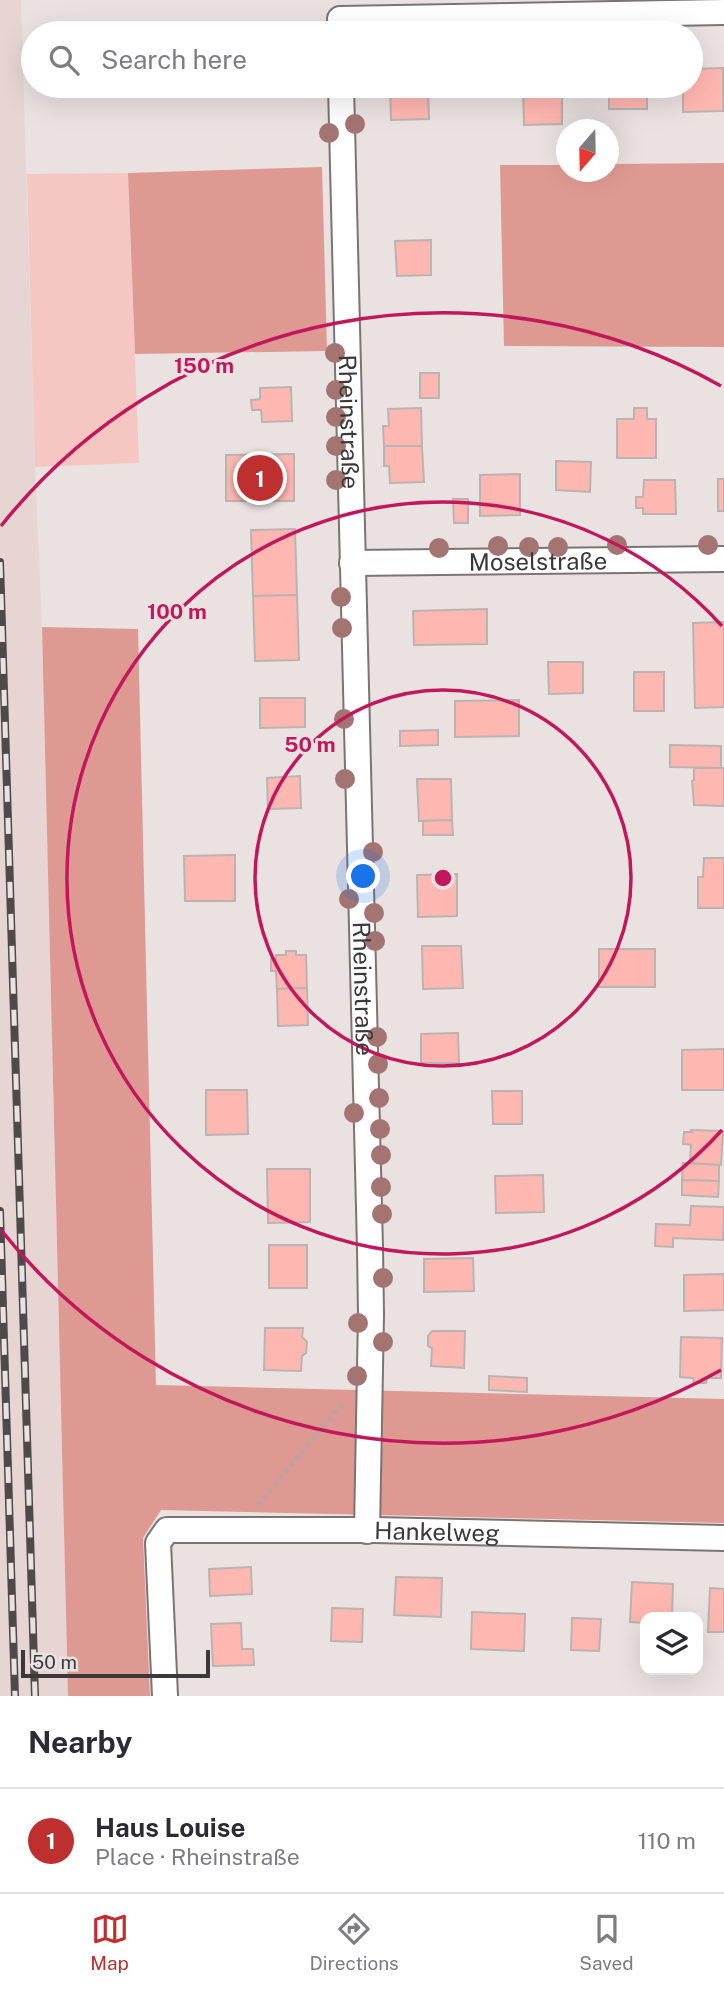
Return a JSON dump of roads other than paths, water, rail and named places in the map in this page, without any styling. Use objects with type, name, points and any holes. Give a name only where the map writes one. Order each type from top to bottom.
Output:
[{"type":"street","points":[[340,18],[657,6],[724,12]]},
{"type":"street","name":"Rheinstraße","points":[[341,98],[370,1238],[367,1531]]},
{"type":"street","name":"Moselstraße","points":[[352,563],[724,559]]},
{"type":"street","name":"Hankelweg","points":[[164,1696],[158,1543],[167,1530],[724,1538]]},
{"type":"railway","points":[[0,562],[35,1696]]},
{"type":"railway","points":[[0,1211],[15,1696]]},
{"type":"place","name":"Haus Louise","points":[[260,478]]}]
